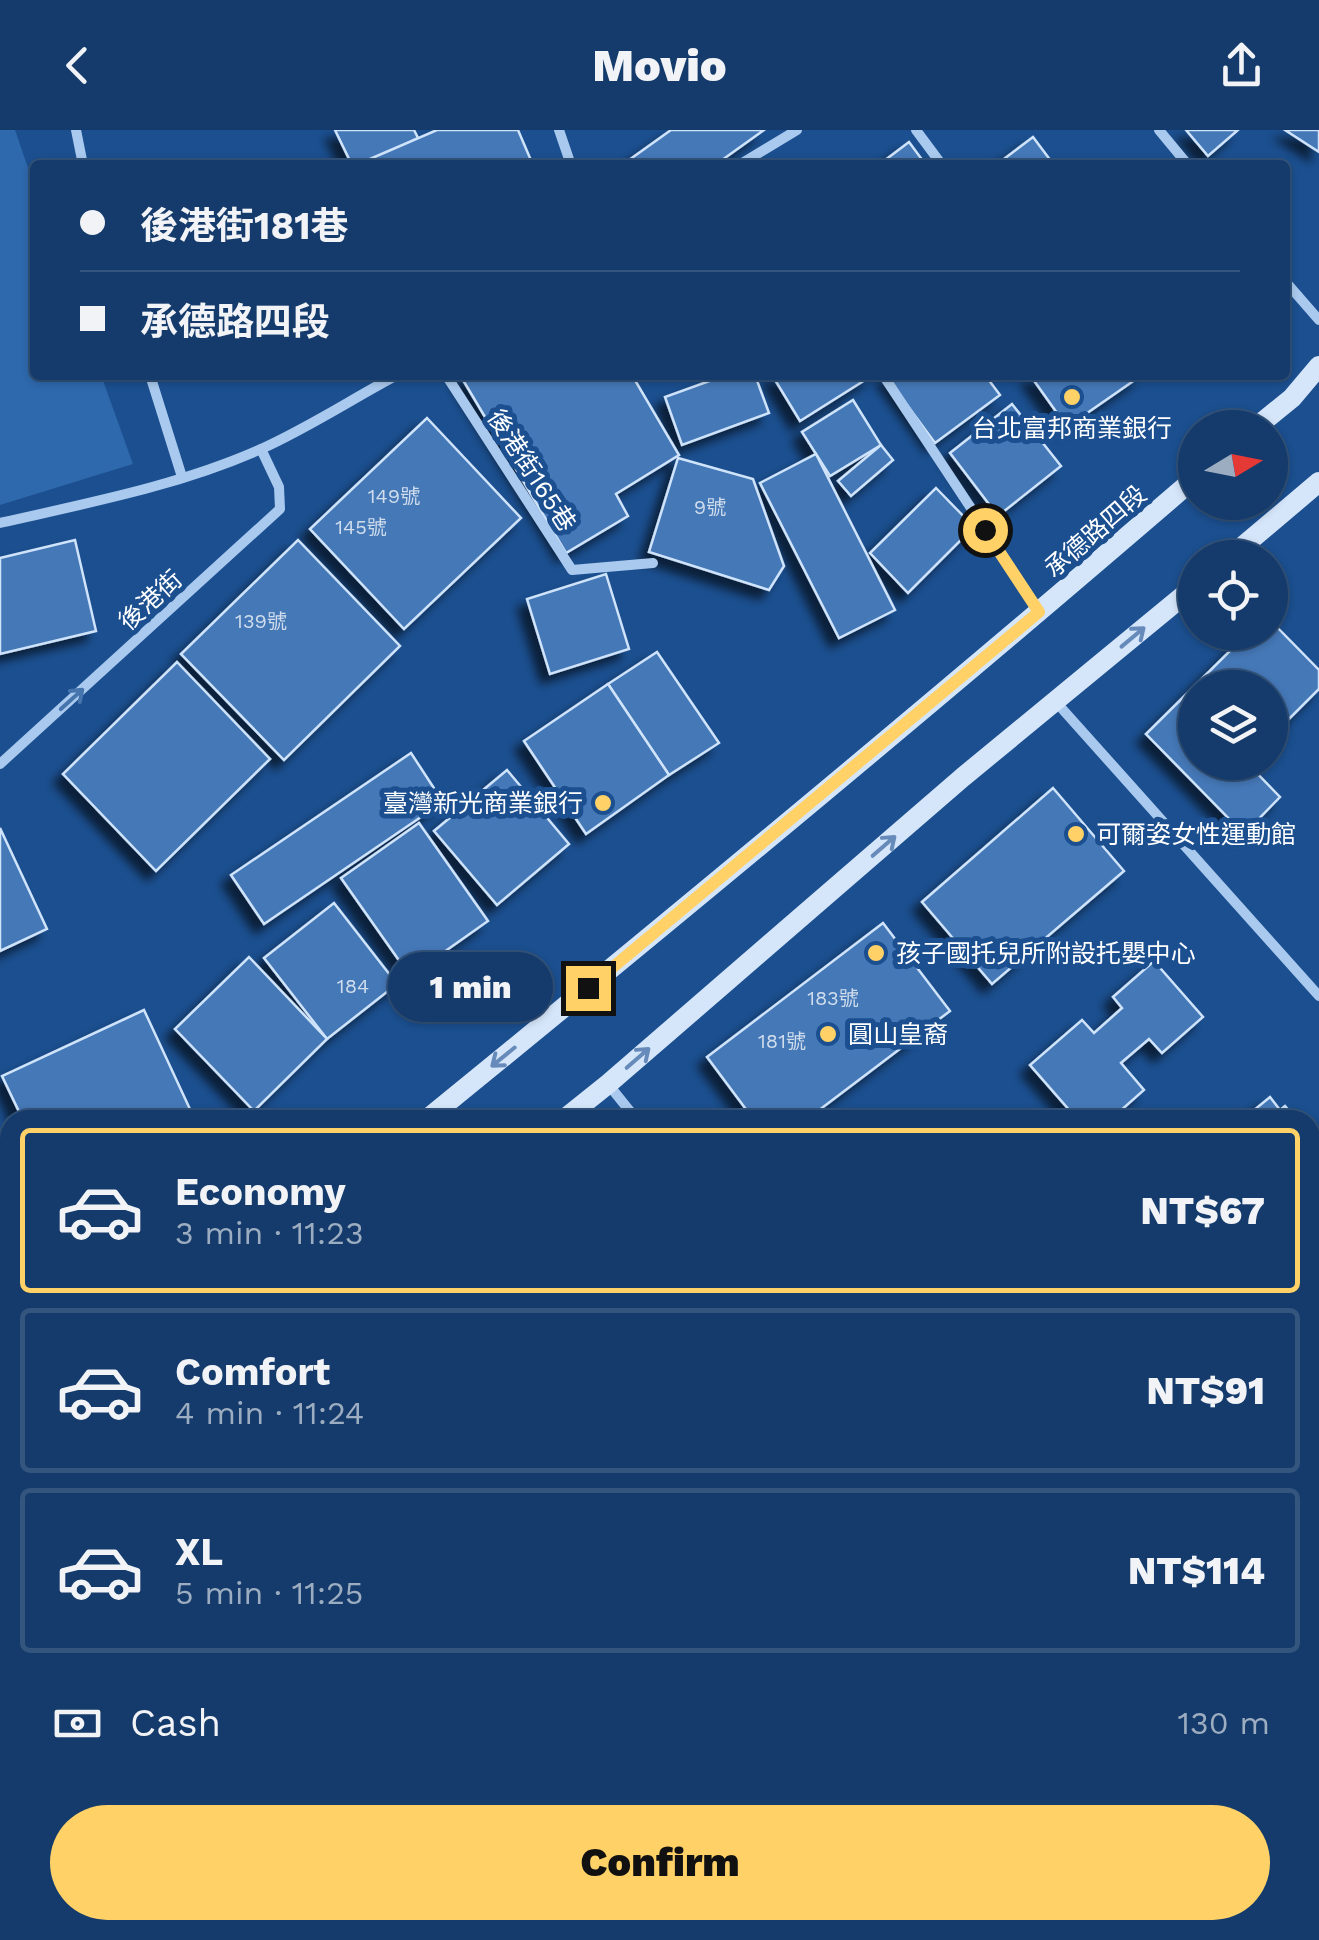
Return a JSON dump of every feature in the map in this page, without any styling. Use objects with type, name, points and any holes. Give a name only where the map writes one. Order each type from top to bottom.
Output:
[{"type":"main road","points":[[1278,410],[1319,366]]},
{"type":"main road","points":[[1250,540],[1319,482]]},
{"type":"main road","name":"承德路四段","points":[[438,1110],[631,954],[1178,493]]},
{"type":"main road","points":[[575,1110],[964,777],[1178,600]]},
{"type":"street","points":[[76,130],[82,160]]},
{"type":"street","points":[[559,130],[569,160]]},
{"type":"street","points":[[748,160],[797,130]]},
{"type":"street","points":[[916,130],[938,160]]},
{"type":"street","points":[[1159,130],[1184,160]]},
{"type":"street","points":[[1290,287],[1319,320]]},
{"type":"street","points":[[152,380],[182,477]]},
{"type":"street","points":[[0,523],[122,495],[261,449],[389,380]]},
{"type":"street","name":"後港街165巷","points":[[449,380],[572,570],[653,564]]},
{"type":"street","points":[[886,380],[1039,612]]},
{"type":"street","name":"後港街","points":[[0,764],[280,509],[279,487],[261,449]]},
{"type":"street","points":[[1056,702],[1319,996]]},
{"type":"street","points":[[608,1084],[629,1110]]},
{"type":"shaded area","points":[[0,130],[15,130],[30,174],[30,380],[103,380],[133,464],[0,505]]},
{"type":"building","points":[[335,130],[414,130],[418,138],[373,160],[350,160]]},
{"type":"building","points":[[437,130],[518,130],[531,160],[368,160]]},
{"type":"building","points":[[671,130],[764,130],[722,160],[629,160]]},
{"type":"building","points":[[1186,130],[1238,130],[1208,156]]},
{"type":"building","points":[[1285,130],[1319,130],[1319,152]]},
{"type":"building","points":[[1033,137],[1050,160],[1003,160]]},
{"type":"building","points":[[909,142],[922,160],[885,160]]},
{"type":"building","points":[[463,380],[635,380],[679,455],[616,494],[628,516],[566,553]]},
{"type":"building","points":[[712,380],[757,380],[769,413],[682,445],[665,397]]},
{"type":"building","points":[[775,380],[865,380],[800,421]]},
{"type":"building","points":[[889,380],[989,380],[1000,395],[935,443]]},
{"type":"building","points":[[1034,380],[1135,380],[1067,427]]},
{"type":"building","points":[[853,400],[881,445],[830,476],[802,432]]},
{"type":"building","points":[[1012,404],[1061,466],[998,516],[950,453]]},
{"type":"building","points":[[427,418],[521,518],[404,629],[310,529]]},
{"type":"building","points":[[881,445],[893,460],[851,496],[838,481]]},
{"type":"building","points":[[816,454],[895,610],[839,638],[760,483]]},
{"type":"building","points":[[678,458],[753,479],[784,566],[769,590],[649,552]]},
{"type":"building","points":[[936,488],[974,527],[908,593],[870,553]]},
{"type":"building","points":[[75,540],[96,631],[0,654],[0,558]]},
{"type":"building","points":[[298,540],[400,646],[284,760],[181,654]]},
{"type":"building","points":[[606,574],[629,649],[550,674],[527,599]]},
{"type":"building","points":[[1288,638],[1319,670],[1319,689],[1288,720],[1288,670],[1211,670],[1231,650],[1288,650]]},
{"type":"building","points":[[657,652],[719,743],[669,775],[608,684]]},
{"type":"building","points":[[177,662],[270,759],[156,871],[63,774]]},
{"type":"building","points":[[608,684],[669,775],[586,834],[524,741]]},
{"type":"building","points":[[1178,702],[1178,767],[1146,734]]},
{"type":"building","points":[[411,753],[443,802],[264,924],[231,875]]},
{"type":"building","points":[[507,770],[569,844],[497,905],[434,831]]},
{"type":"building","points":[[1191,780],[1263,780],[1280,797],[1244,834]]},
{"type":"building","points":[[1053,788],[1124,871],[992,984],[922,902]]},
{"type":"building","points":[[419,823],[488,921],[410,976],[341,878]]},
{"type":"building","points":[[0,828],[47,929],[0,951]]},
{"type":"building","points":[[334,903],[397,984],[327,1039],[264,958]]},
{"type":"building","name":"圓山皇裔","points":[[883,923],[950,1011],[819,1110],[747,1110],[707,1057]]},
{"type":"building","points":[[249,957],[327,1039],[253,1110],[175,1029]]},
{"type":"building","points":[[1154,961],[1203,1017],[1162,1053],[1149,1039],[1121,1063],[1144,1090],[1121,1110],[1069,1110],[1030,1065],[1082,1020],[1094,1033],[1122,1008],[1113,997]]},
{"type":"building","points":[[144,1010],[190,1110],[18,1110],[2,1076]]},
{"type":"building","points":[[1270,1097],[1280,1110],[1254,1110]]},
{"type":"place","name":"台北富邦商業銀行","points":[[1072,397]]},
{"type":"place","name":"臺灣新光商業銀行","points":[[603,803]]},
{"type":"place","name":"可爾姿女性運動館","points":[[1076,834]]},
{"type":"place","name":"孩子國托兒所附設托嬰中心","points":[[876,953]]},
{"type":"place","name":"圓山皇裔","points":[[828,1034]]},
{"type":"route","points":[[588,988],[1039,612],[985,530]]}]
